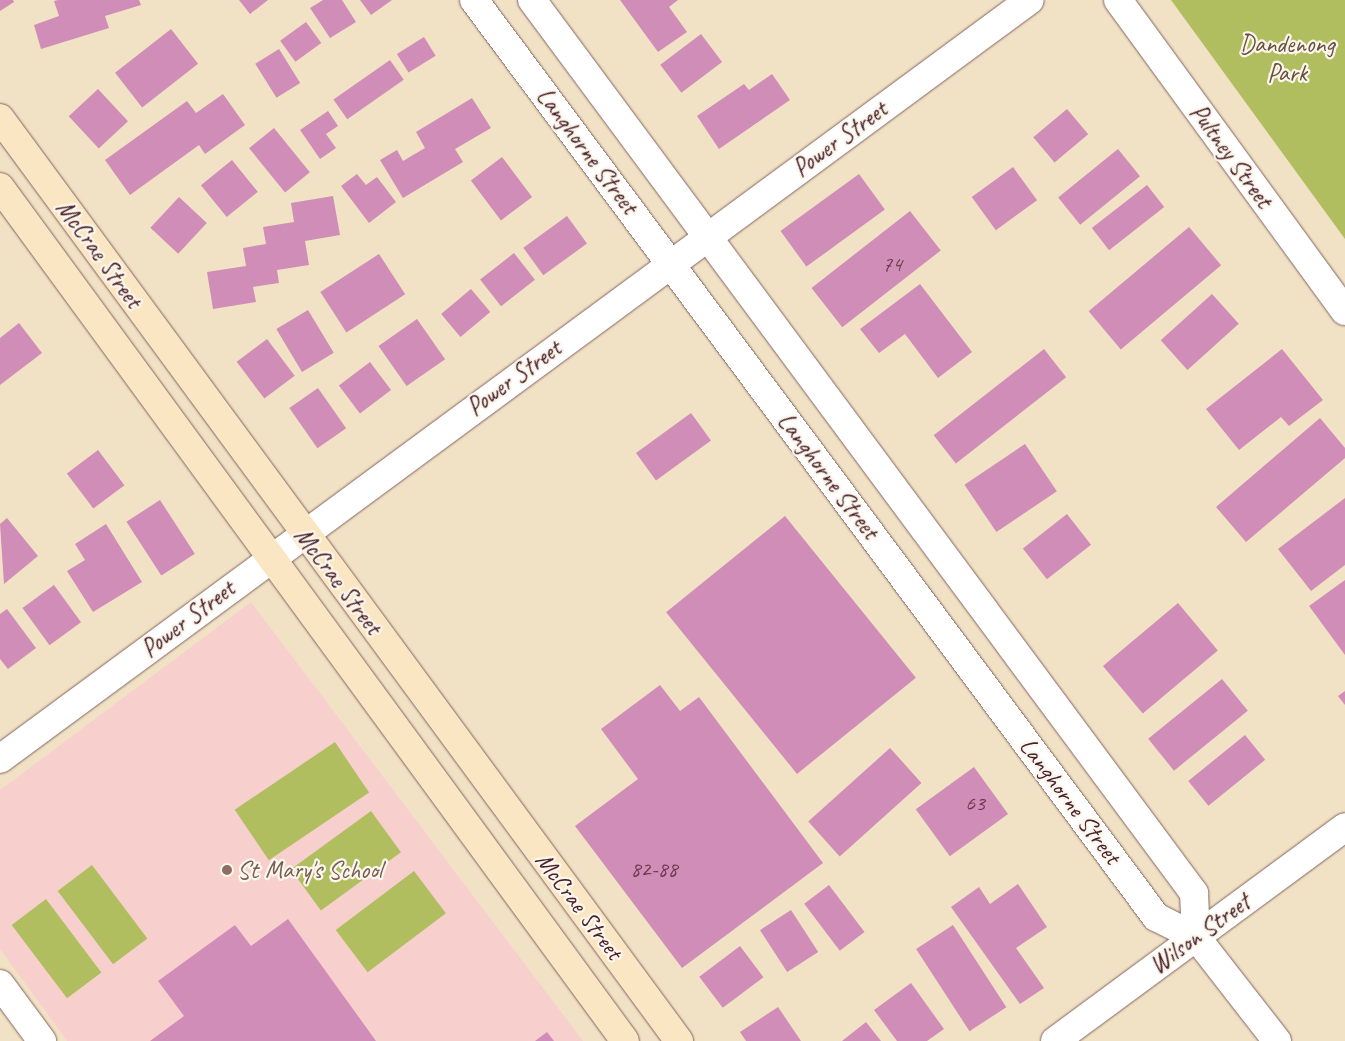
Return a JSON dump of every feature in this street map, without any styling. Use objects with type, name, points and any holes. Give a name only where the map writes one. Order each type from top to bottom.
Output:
[{"type":"main road","name":"McCrae Street","points":[[0,118],[302,534],[679,1041]]},
{"type":"main road","name":"McCrae Street","points":[[0,187],[626,1041]]},
{"type":"street","name":"Langhorne Street","points":[[474,0],[1156,917],[1196,937],[1277,1041]]},
{"type":"street","name":"Langhorne Street","points":[[532,0],[1194,892],[1196,937]]},
{"type":"street","name":"Power Street","points":[[0,759],[302,534],[1030,0]]},
{"type":"street","name":"Pultney Street","points":[[1118,0],[1345,311]]},
{"type":"street","name":"Wilson Street","points":[[1055,1041],[1345,827]]},
{"type":"street","points":[[0,984],[42,1041]]},
{"type":"shaded area","name":"St Mary's School","points":[[251,602],[583,1041],[67,1041],[0,949],[0,790]]},
{"type":"green space","name":"Dandenong Park","points":[[1171,0],[1345,0],[1345,239]]},
{"type":"green space","points":[[335,742],[369,793],[269,860],[235,810]]},
{"type":"green space","points":[[371,811],[401,852],[321,910],[291,869]]},
{"type":"green space","points":[[92,865],[147,938],[113,964],[58,891]]},
{"type":"green space","points":[[414,871],[446,913],[368,972],[336,930]]},
{"type":"green space","points":[[46,899],[101,972],[67,998],[12,925]]},
{"type":"building","points":[[0,0],[13,0],[14,2],[0,11]]},
{"type":"building","points":[[139,0],[141,5],[105,16],[109,28],[41,49],[34,25],[59,16],[54,1]]},
{"type":"building","points":[[239,0],[268,0],[250,14]]},
{"type":"building","points":[[323,0],[342,0],[356,22],[330,38],[310,8]]},
{"type":"building","points":[[360,0],[392,0],[371,15]]},
{"type":"building","points":[[620,0],[678,0],[669,7],[687,32],[658,52]]},
{"type":"building","points":[[306,22],[321,43],[295,62],[280,41]]},
{"type":"building","points":[[171,29],[198,64],[142,107],[115,73]]},
{"type":"building","points":[[701,34],[722,62],[681,93],[660,65]]},
{"type":"building","points":[[424,37],[436,56],[409,73],[397,54]]},
{"type":"building","points":[[279,49],[300,83],[276,98],[255,64]]},
{"type":"building","points":[[390,60],[404,80],[347,119],[333,100]]},
{"type":"building","points":[[772,74],[790,100],[719,149],[697,116],[744,84],[749,90]]},
{"type":"building","points":[[98,89],[128,121],[99,148],[69,116]]},
{"type":"building","points":[[223,94],[245,125],[205,154],[199,145],[130,195],[105,160],[187,101],[196,113]]},
{"type":"building","points":[[472,98],[491,128],[455,149],[463,162],[403,198],[380,160],[397,150],[403,161],[425,148],[416,132]]},
{"type":"building","points":[[1067,109],[1088,134],[1055,163],[1033,137]]},
{"type":"building","points":[[328,111],[338,126],[326,134],[336,148],[320,159],[300,130]]},
{"type":"building","points":[[274,128],[310,172],[285,192],[249,148]]},
{"type":"building","points":[[1118,149],[1140,176],[1080,225],[1058,197]]},
{"type":"building","points":[[502,157],[532,197],[501,220],[471,180]]},
{"type":"building","points":[[232,160],[258,192],[227,217],[201,185]]},
{"type":"building","points":[[1013,167],[1037,200],[996,230],[972,197]]},
{"type":"building","points":[[357,174],[366,185],[377,177],[396,202],[369,223],[341,186]]},
{"type":"building","points":[[859,174],[885,210],[806,267],[781,231]]},
{"type":"building","points":[[1147,185],[1164,207],[1109,250],[1092,228]]},
{"type":"building","points":[[333,196],[340,235],[305,241],[309,265],[277,270],[279,283],[253,287],[256,302],[213,309],[207,272],[246,266],[243,248],[266,244],[263,227],[294,222],[291,203]]},
{"type":"building","points":[[179,197],[207,223],[178,254],[150,228]]},
{"type":"building","points":[[910,211],[941,250],[842,327],[811,288]]},
{"type":"building","points":[[567,216],[587,244],[543,275],[523,248]]},
{"type":"building","points":[[1189,227],[1221,265],[1121,350],[1089,311]]},
{"type":"building","points":[[514,253],[535,280],[501,306],[480,279]]},
{"type":"building","points":[[379,254],[405,294],[346,332],[320,292]]},
{"type":"building","points":[[920,284],[972,352],[938,378],[905,334],[879,353],[860,329]]},
{"type":"building","points":[[471,289],[490,312],[460,337],[441,314]]},
{"type":"building","points":[[1212,294],[1239,324],[1187,370],[1161,340]]},
{"type":"building","points":[[308,310],[334,353],[302,372],[276,329]]},
{"type":"building","points":[[417,319],[445,359],[407,386],[378,346]]},
{"type":"building","points":[[19,323],[42,353],[0,385],[0,338]]},
{"type":"building","points":[[267,339],[295,376],[264,399],[237,362]]},
{"type":"building","points":[[1044,349],[1066,377],[956,464],[934,435]]},
{"type":"building","points":[[1282,349],[1323,400],[1289,426],[1281,417],[1239,450],[1206,409]]},
{"type":"building","points":[[370,362],[391,390],[360,413],[339,385]]},
{"type":"building","points":[[318,388],[346,428],[317,448],[289,408]]},
{"type":"building","points":[[691,413],[711,441],[656,480],[636,453]]},
{"type":"building","points":[[1320,418],[1345,448],[1345,458],[1246,542],[1216,507]]},
{"type":"building","points":[[1025,444],[1057,491],[996,532],[964,485]]},
{"type":"building","points":[[98,450],[124,485],[93,509],[67,473]]},
{"type":"building","points":[[1345,498],[1345,565],[1311,591],[1278,549]]},
{"type":"building","points":[[160,500],[195,554],[161,575],[126,522]]},
{"type":"building","points":[[1067,514],[1091,545],[1047,579],[1023,548]]},
{"type":"building","points":[[785,516],[916,678],[797,774],[666,612]]},
{"type":"building","points":[[7,518],[38,556],[4,584],[0,524]]},
{"type":"building","points":[[106,524],[142,582],[93,612],[67,571],[85,560],[75,544]]},
{"type":"building","points":[[1345,580],[1345,655],[1309,606]]},
{"type":"building","points":[[54,585],[81,622],[49,645],[22,608]]},
{"type":"building","points":[[1178,603],[1218,650],[1143,713],[1103,666]]},
{"type":"building","points":[[7,609],[36,648],[8,669],[0,659],[0,614]]},
{"type":"building","points":[[1222,679],[1248,711],[1174,771],[1148,739]]},
{"type":"building","points":[[660,685],[680,711],[699,697],[823,863],[682,968],[575,826],[638,779],[601,729]]},
{"type":"building","points":[[1345,691],[1345,705],[1338,696]]},
{"type":"building","points":[[1245,735],[1265,760],[1208,806],[1188,781]]},
{"type":"building","points":[[890,748],[921,783],[840,857],[808,822]]},
{"type":"building","points":[[974,767],[1008,814],[950,856],[916,809]]},
{"type":"building","points":[[1018,884],[1047,927],[1016,948],[1044,988],[1020,1004],[951,907],[979,887],[990,904]]},
{"type":"building","points":[[829,885],[865,932],[840,951],[804,904]]},
{"type":"building","points":[[791,910],[818,952],[787,972],[760,930]]},
{"type":"building","points":[[288,919],[376,1041],[150,1041],[184,1016],[158,981],[235,925],[251,946]]},
{"type":"building","points":[[953,925],[1006,1007],[969,1031],[916,949]]},
{"type":"building","points":[[740,946],[763,977],[723,1008],[699,977]]},
{"type":"building","points":[[911,983],[944,1029],[927,1041],[897,1041],[874,1010]]},
{"type":"building","points":[[778,1007],[801,1041],[746,1041],[740,1032]]},
{"type":"building","points":[[866,1022],[881,1041],[842,1041]]},
{"type":"building","points":[[547,1032],[554,1041],[535,1041]]},
{"type":"place","name":"St Mary's School","points":[[227,870]]}]
